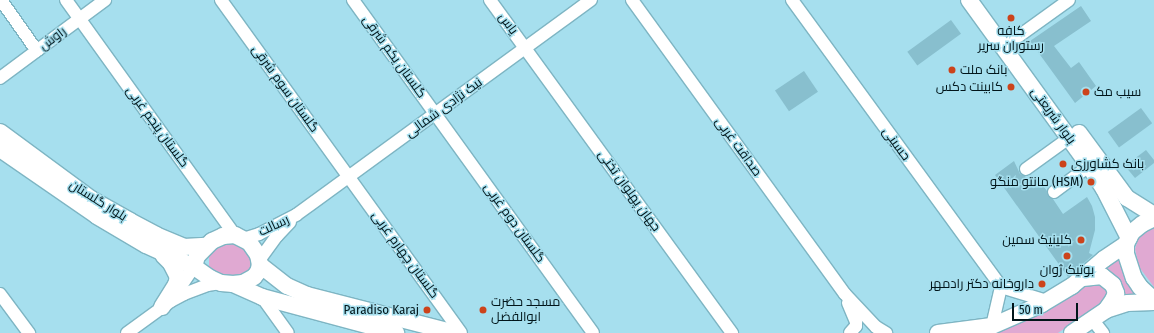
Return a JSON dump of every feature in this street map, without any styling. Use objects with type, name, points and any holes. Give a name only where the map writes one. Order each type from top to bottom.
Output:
[{"type":"main road","name":"بلوار شریعتی","points":[[970,0],[1089,166],[1116,211],[1127,241],[1126,254],[1134,278],[1140,287],[1154,301]]},
{"type":"main road","name":"بلوار شریعتی","points":[[983,0],[1127,198],[1154,215]]},
{"type":"main road","name":"بلوار گلستان","points":[[0,132],[91,198],[130,221],[156,235],[184,247],[206,246]]},
{"type":"main road","name":"بلوار گلستان","points":[[0,148],[97,216],[161,252],[194,267]]},
{"type":"main road","points":[[1116,211],[1123,212],[1129,208],[1127,198]]},
{"type":"main road","points":[[938,333],[992,326],[1047,301],[1083,278],[1127,241],[1137,228],[1154,218]]},
{"type":"main road","points":[[396,333],[282,302],[210,278],[194,267],[197,256],[206,246],[219,238],[239,237],[253,247],[260,262],[287,286],[307,295],[455,333]]},
{"type":"main road","points":[[161,252],[171,264],[178,277],[176,285],[166,304]]},
{"type":"main road","points":[[227,284],[249,281],[258,272],[260,262]]},
{"type":"main road","points":[[1083,278],[1102,276],[1113,285],[1116,293],[1106,310]]},
{"type":"main road","points":[[282,302],[278,294],[279,290],[287,286]]},
{"type":"main road","points":[[1072,333],[1106,310],[1127,303],[1154,301]]},
{"type":"street","points":[[1,0],[37,51]]},
{"type":"street","name":"گلستان پنجم غربی","points":[[66,0],[239,237]]},
{"type":"street","name":"راوش","points":[[0,78],[105,0]]},
{"type":"street","name":"گلستان سوم شرقی","points":[[221,0],[349,177]]},
{"type":"street","name":"گلستان یکم شرقی","points":[[353,0],[435,114]]},
{"type":"street","name":"یاس","points":[[490,0],[525,48]]},
{"type":"street","name":"نیک نژادی شمالی","points":[[296,216],[591,0]]},
{"type":"street","name":"صداقت غربی","points":[[632,0],[845,294],[876,327],[886,333]]},
{"type":"street","name":"حسینی","points":[[792,0],[1001,287]]},
{"type":"street","points":[[1012,41],[1069,0]]},
{"type":"street","name":"جهان پهلوان تختی","points":[[525,48],[732,333]]},
{"type":"street","name":"گلستان دوم غربی","points":[[435,114],[593,333]]},
{"type":"street","points":[[1026,168],[1069,138]]},
{"type":"street","points":[[1054,192],[1089,166]]},
{"type":"street","name":"گلستان چهارم غربی","points":[[349,177],[461,333]]},
{"type":"street","name":"رسالت","points":[[239,237],[259,234],[296,216]]},
{"type":"street","name":"رسالت","points":[[260,262],[277,236],[296,216]]},
{"type":"street","points":[[166,304],[194,267]]},
{"type":"street","points":[[127,333],[166,304],[203,286],[227,284]]},
{"type":"street","points":[[992,326],[1001,287],[1047,301]]},
{"type":"street","points":[[0,294],[29,333]]},
{"type":"street","name":"صداقت غربی","points":[[845,294],[856,322],[856,326],[850,333]]},
{"type":"street","points":[[262,296],[288,333]]},
{"type":"street","points":[[1092,319],[1102,333]]},
{"type":"shaded area","points":[[1154,227],[1154,287],[1139,267],[1135,249],[1139,236],[1145,230]]},
{"type":"shaded area","points":[[218,242],[245,243],[252,263],[250,271],[239,281],[213,274],[209,268],[209,253]]},
{"type":"shaded area","points":[[1120,252],[1120,265],[1125,275],[1144,295],[1117,302],[1102,270]]},
{"type":"shaded area","points":[[1096,282],[1105,287],[1108,295],[1103,303],[1058,333],[965,333],[1081,286]]},
{"type":"building","points":[[1081,6],[1091,21],[1054,46],[1071,68],[1079,62],[1096,86],[1075,103],[1030,41]]},
{"type":"building","points":[[951,20],[961,34],[917,65],[907,52]]},
{"type":"building","points":[[804,71],[818,92],[789,111],[775,91]]},
{"type":"building","points":[[1141,108],[1152,123],[1119,147],[1108,132]]},
{"type":"building","points":[[1146,150],[1154,160],[1154,163],[1135,178],[1125,166]]},
{"type":"building","points":[[1014,161],[1020,174],[1025,176],[1034,188],[1041,183],[1047,191],[1048,196],[1053,199],[1063,214],[1087,197],[1092,206],[1095,217],[1095,230],[1089,253],[1093,255],[1068,277],[995,175]]},
{"type":"place","name":"کافه رستوران سریر","points":[[1011,18]]},
{"type":"place","name":"بانک ملت","points":[[952,70]]},
{"type":"place","name":"کابینت دکس","points":[[1011,87]]},
{"type":"place","name":"سیب مک","points":[[1086,92]]},
{"type":"place","name":"بانک کشاورزی","points":[[1063,164]]},
{"type":"place","name":"مانتو منگو (HSM)","points":[[1091,182]]},
{"type":"place","name":"کلینیک سمین","points":[[1081,240]]},
{"type":"place","name":"بوتیک ژوان","points":[[1067,256]]},
{"type":"place","name":"داروخانه دکتر رادمهر","points":[[1042,284]]},
{"type":"place","name":"Paradiso Karaj","points":[[427,310]]},
{"type":"place","name":"مسجد حضرت ابوالفضل","points":[[483,310]]}]
